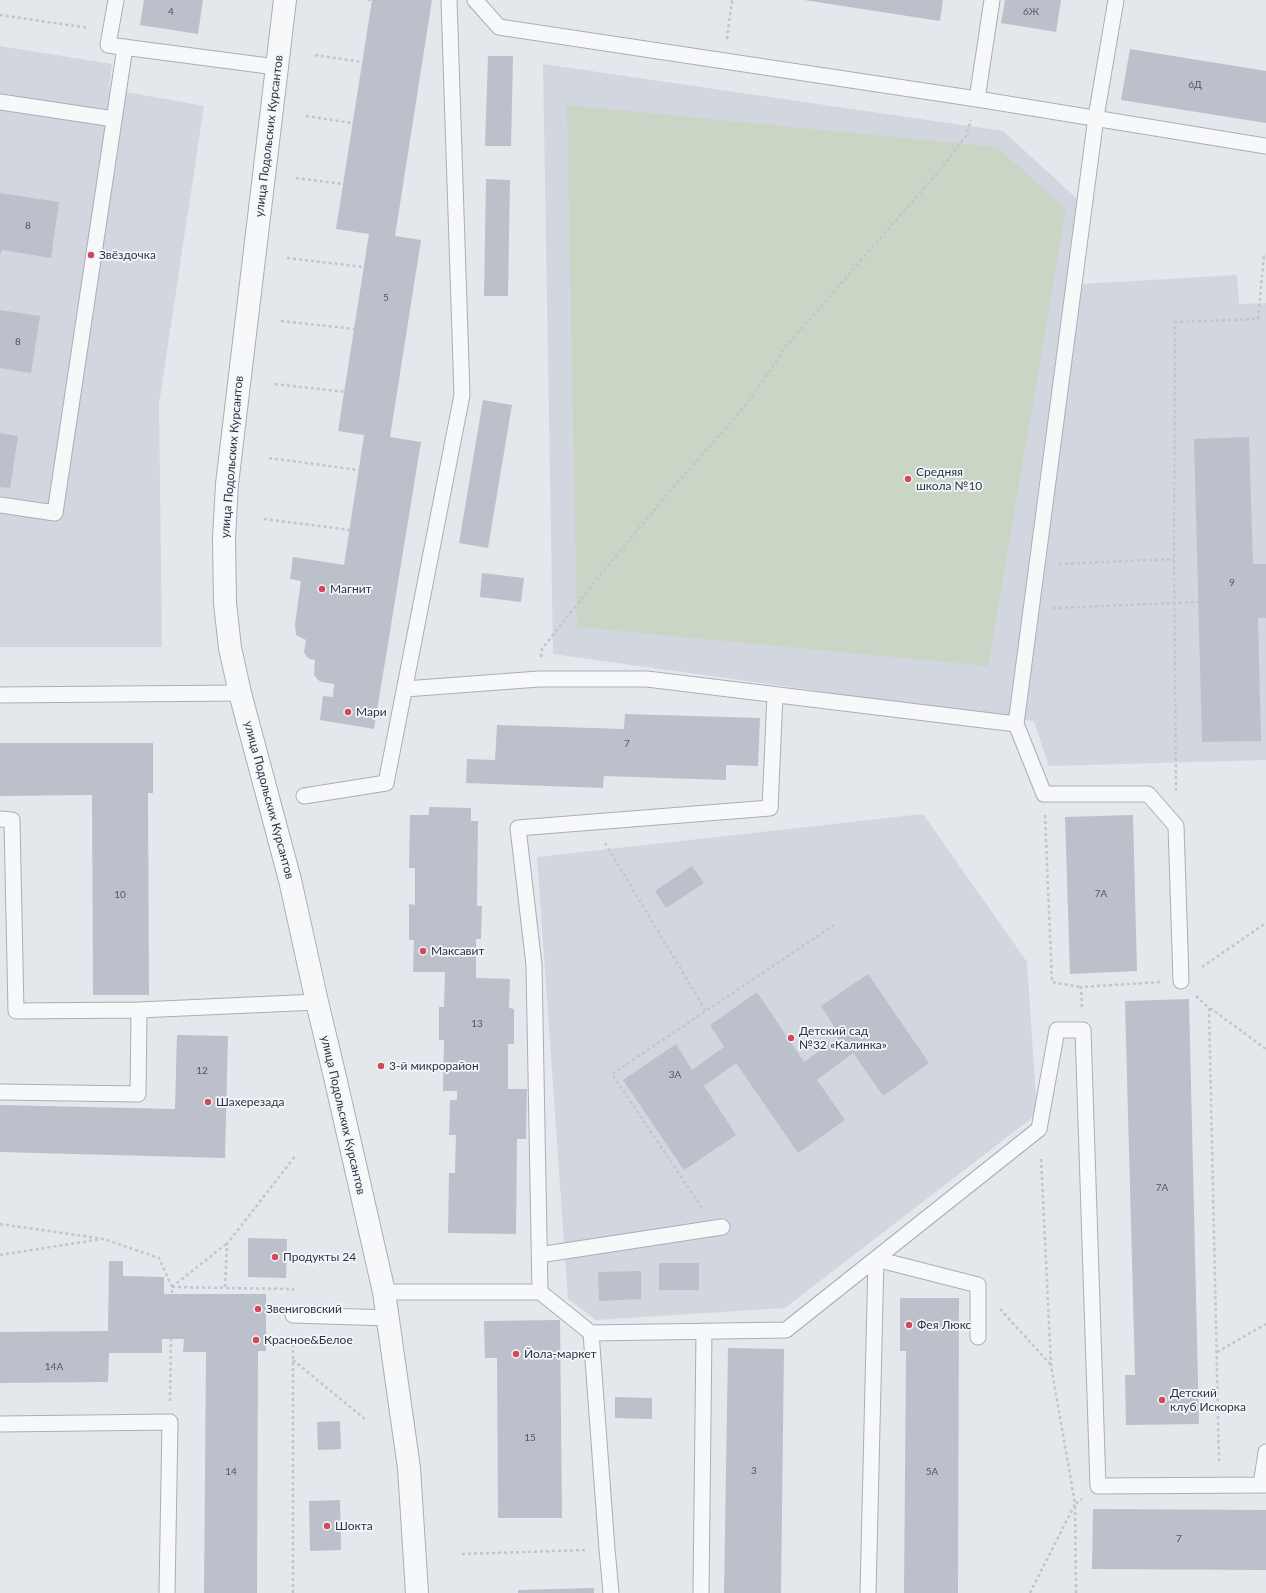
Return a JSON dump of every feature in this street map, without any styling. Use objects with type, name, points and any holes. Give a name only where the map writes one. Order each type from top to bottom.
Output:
[{"type":"street","name":"улица Подольских Курсантов","points":[[285,0],[227,484],[224,538],[225,604],[230,648],[240,693],[290,880],[384,1292],[409,1468],[417,1593]]},
{"type":"lane","points":[[116,0],[108,45],[276,68]]},
{"type":"lane","points":[[304,796],[386,783],[462,395],[449,0]]},
{"type":"lane","points":[[474,0],[499,27],[1096,117],[1266,146]]},
{"type":"lane","points":[[977,99],[992,0]]},
{"type":"lane","points":[[1116,0],[1096,117],[1016,724],[1044,794],[1148,794],[1176,826],[1181,981]]},
{"type":"lane","points":[[0,506],[55,513],[125,47]]},
{"type":"lane","points":[[0,102],[114,119]]},
{"type":"lane","points":[[405,689],[539,679],[647,679],[1016,724]]},
{"type":"lane","points":[[0,695],[240,693]]},
{"type":"lane","points":[[540,1292],[534,965],[518,828],[770,808],[775,695]]},
{"type":"lane","points":[[0,819],[12,820],[16,1011],[139,1010],[317,1002]]},
{"type":"lane","points":[[0,1092],[138,1094],[139,1010]]},
{"type":"lane","points":[[384,1292],[540,1292],[591,1334],[786,1330],[1039,1129],[1057,1030],[1083,1030],[1098,1486],[1264,1485],[1266,1452]]},
{"type":"lane","points":[[539,1255],[719,1228]]},
{"type":"lane","points":[[876,1259],[978,1285],[978,1337]]},
{"type":"lane","points":[[868,1593],[876,1259]]},
{"type":"lane","points":[[293,1315],[388,1318]]},
{"type":"lane","points":[[701,1593],[704,1331]]},
{"type":"lane","points":[[591,1334],[611,1593]]},
{"type":"lane","points":[[0,1424],[170,1422],[168,1593]]},
{"type":"path","points":[[725,61],[732,0]]},
{"type":"path","points":[[0,15],[110,31]]},
{"type":"path","points":[[315,55],[362,62]]},
{"type":"path","points":[[539,679],[542,649],[600,575],[650,515],[746,405],[787,345],[887,232],[962,142],[966,136],[977,99]]},
{"type":"path","points":[[306,116],[352,123]]},
{"type":"path","points":[[296,178],[343,184]]},
{"type":"path","points":[[1176,826],[1174,603],[1175,322],[1258,319],[1264,256],[1266,255]]},
{"type":"path","points":[[287,258],[364,266]]},
{"type":"path","points":[[281,321],[355,329]]},
{"type":"path","points":[[274,384],[345,392]]},
{"type":"path","points":[[269,458],[359,470]]},
{"type":"path","points":[[264,519],[350,530]]},
{"type":"path","points":[[1037,564],[1174,560]]},
{"type":"path","points":[[1031,609],[1198,602]]},
{"type":"path","points":[[1044,794],[1052,982],[1081,987]]},
{"type":"path","points":[[593,822],[706,1011]]},
{"type":"path","points":[[719,1228],[612,1074],[837,923]]},
{"type":"path","points":[[1181,981],[1209,1008],[1266,1049]]},
{"type":"path","points":[[1209,1008],[1220,1485]]},
{"type":"path","points":[[1039,1129],[1051,1365],[1075,1504],[1076,1593]]},
{"type":"path","points":[[172,1287],[226,1244],[296,1155]]},
{"type":"path","points":[[0,1224],[104,1239],[159,1258],[172,1287],[172,1294]]},
{"type":"path","points":[[0,1255],[104,1239]]},
{"type":"path","points":[[225,1288],[226,1244]]},
{"type":"path","points":[[978,1285],[1051,1365]]},
{"type":"path","points":[[172,1287],[293,1289],[293,1593]]},
{"type":"path","points":[[1217,1352],[1266,1324]]},
{"type":"path","points":[[170,1422],[172,1339]]},
{"type":"path","points":[[293,1360],[366,1420]]},
{"type":"path","points":[[1030,1593],[1075,1504],[1098,1486]]},
{"type":"path","points":[[462,1554],[607,1549]]},
{"type":"shaded area","name":"Звёздочка","points":[[0,46],[112,64],[109,89],[204,106],[159,404],[162,647],[0,647]]},
{"type":"shaded area","name":"Средняя школа №10","points":[[543,64],[1003,131],[1085,206],[1081,284],[1237,275],[1239,304],[1266,303],[1266,760],[1049,766],[1034,721],[553,654]]},
{"type":"shaded area","name":"Детский сад №32 «Калинка»","points":[[923,814],[1027,962],[1037,1114],[785,1308],[596,1320],[568,1299],[537,857]]},
{"type":"green space","points":[[567,105],[997,147],[1066,209],[988,666],[577,627]]},
{"type":"building","points":[[144,0],[203,0],[198,34],[140,25]]},
{"type":"building","points":[[372,0],[432,0],[395,236],[421,240],[390,437],[421,442],[374,729],[320,720],[323,696],[333,697],[334,684],[322,682],[314,675],[315,660],[307,657],[304,652],[306,640],[296,635],[295,624],[301,581],[290,579],[293,557],[344,565],[364,435],[338,431],[369,234],[336,229]]},
{"type":"building","points":[[804,0],[943,0],[940,21]]},
{"type":"building","points":[[1005,0],[1061,0],[1056,32],[1001,23]]},
{"type":"building","points":[[1130,49],[1266,71],[1266,123],[1121,100]]},
{"type":"building","points":[[488,56],[513,56],[511,146],[485,146]]},
{"type":"building","points":[[486,179],[510,180],[508,296],[484,296]]},
{"type":"building","points":[[0,193],[59,202],[51,258],[2,250],[0,255]]},
{"type":"building","points":[[0,310],[40,316],[31,373],[0,368]]},
{"type":"building","points":[[483,400],[512,405],[488,548],[459,543]]},
{"type":"building","points":[[0,433],[18,436],[10,488],[0,487]]},
{"type":"building","points":[[1249,437],[1253,564],[1266,564],[1266,618],[1258,618],[1261,741],[1202,742],[1194,439]]},
{"type":"building","points":[[482,573],[524,578],[521,602],[480,597]]},
{"type":"building","points":[[625,714],[760,718],[758,766],[726,765],[726,780],[604,776],[603,788],[466,783],[467,759],[495,760],[497,725],[624,729]]},
{"type":"building","points":[[0,743],[153,743],[153,793],[148,793],[149,995],[93,995],[92,795],[0,796]]},
{"type":"building","points":[[429,807],[471,808],[471,821],[478,821],[477,906],[482,906],[481,939],[476,939],[476,978],[510,979],[509,1008],[514,1009],[514,1044],[508,1044],[508,1089],[527,1089],[526,1139],[517,1139],[516,1234],[448,1233],[449,1173],[455,1173],[456,1135],[449,1135],[450,1100],[457,1100],[457,1091],[443,1091],[444,1040],[439,1040],[439,1007],[444,1007],[445,972],[413,972],[414,940],[409,940],[409,904],[415,905],[415,868],[409,868],[410,815],[429,815]]},
{"type":"building","points":[[1133,815],[1137,971],[1070,974],[1065,817]]},
{"type":"building","points":[[692,866],[704,883],[666,908],[655,891]]},
{"type":"building","points":[[868,974],[929,1063],[883,1096],[853,1053],[817,1080],[845,1120],[798,1153],[736,1063],[704,1086],[736,1135],[684,1170],[623,1080],[676,1044],[692,1070],[724,1047],[710,1025],[757,992],[804,1062],[840,1036],[821,1006]]},
{"type":"building","points":[[1189,999],[1199,1424],[1126,1425],[1125,1375],[1135,1375],[1125,1001]]},
{"type":"building","points":[[177,1035],[228,1036],[225,1158],[0,1152],[0,1105],[175,1109]]},
{"type":"building","points":[[248,1238],[287,1239],[286,1278],[248,1277]]},
{"type":"building","points":[[109,1261],[123,1261],[123,1276],[164,1277],[164,1294],[266,1294],[266,1351],[258,1351],[257,1593],[204,1593],[206,1352],[183,1352],[184,1339],[162,1339],[162,1353],[109,1353],[108,1382],[0,1383],[0,1332],[108,1331]]},
{"type":"building","points":[[659,1263],[699,1263],[699,1290],[659,1290]]},
{"type":"building","points":[[641,1271],[641,1299],[599,1301],[598,1272]]},
{"type":"building","points":[[900,1298],[959,1298],[958,1593],[904,1593],[906,1351],[900,1351]]},
{"type":"building","points":[[560,1320],[562,1518],[498,1518],[497,1358],[485,1358],[484,1321]]},
{"type":"building","points":[[728,1348],[784,1349],[781,1593],[724,1593]]},
{"type":"building","points":[[615,1397],[652,1398],[652,1419],[615,1418]]},
{"type":"building","points":[[340,1421],[341,1449],[318,1450],[317,1422]]},
{"type":"building","points":[[340,1500],[341,1550],[310,1551],[309,1501]]},
{"type":"building","points":[[1093,1509],[1266,1510],[1266,1570],[1092,1569]]},
{"type":"building","points":[[594,1588],[594,1593],[518,1593],[518,1590]]},
{"type":"place","name":"Звёздочка","points":[[91,255]]},
{"type":"place","name":"Средняя школа №10","points":[[908,479]]},
{"type":"place","name":"Магнит","points":[[322,589]]},
{"type":"place","name":"Мари","points":[[348,712]]},
{"type":"place","name":"Максавит","points":[[423,951]]},
{"type":"place","name":"Детский сад №32 «Калинка»","points":[[791,1038]]},
{"type":"place","name":"3-й микрорайон","points":[[381,1066]]},
{"type":"place","name":"Шахерезада","points":[[208,1102]]},
{"type":"place","name":"Продукты 24","points":[[275,1257]]},
{"type":"place","name":"Звениговский","points":[[258,1309]]},
{"type":"place","name":"Фея Люкс","points":[[909,1325]]},
{"type":"place","name":"Красное&Белое","points":[[256,1340]]},
{"type":"place","name":"Йола-маркет","points":[[516,1354]]},
{"type":"place","name":"Детский клуб Искорка","points":[[1162,1400]]},
{"type":"place","name":"Шокта","points":[[327,1526]]}]
